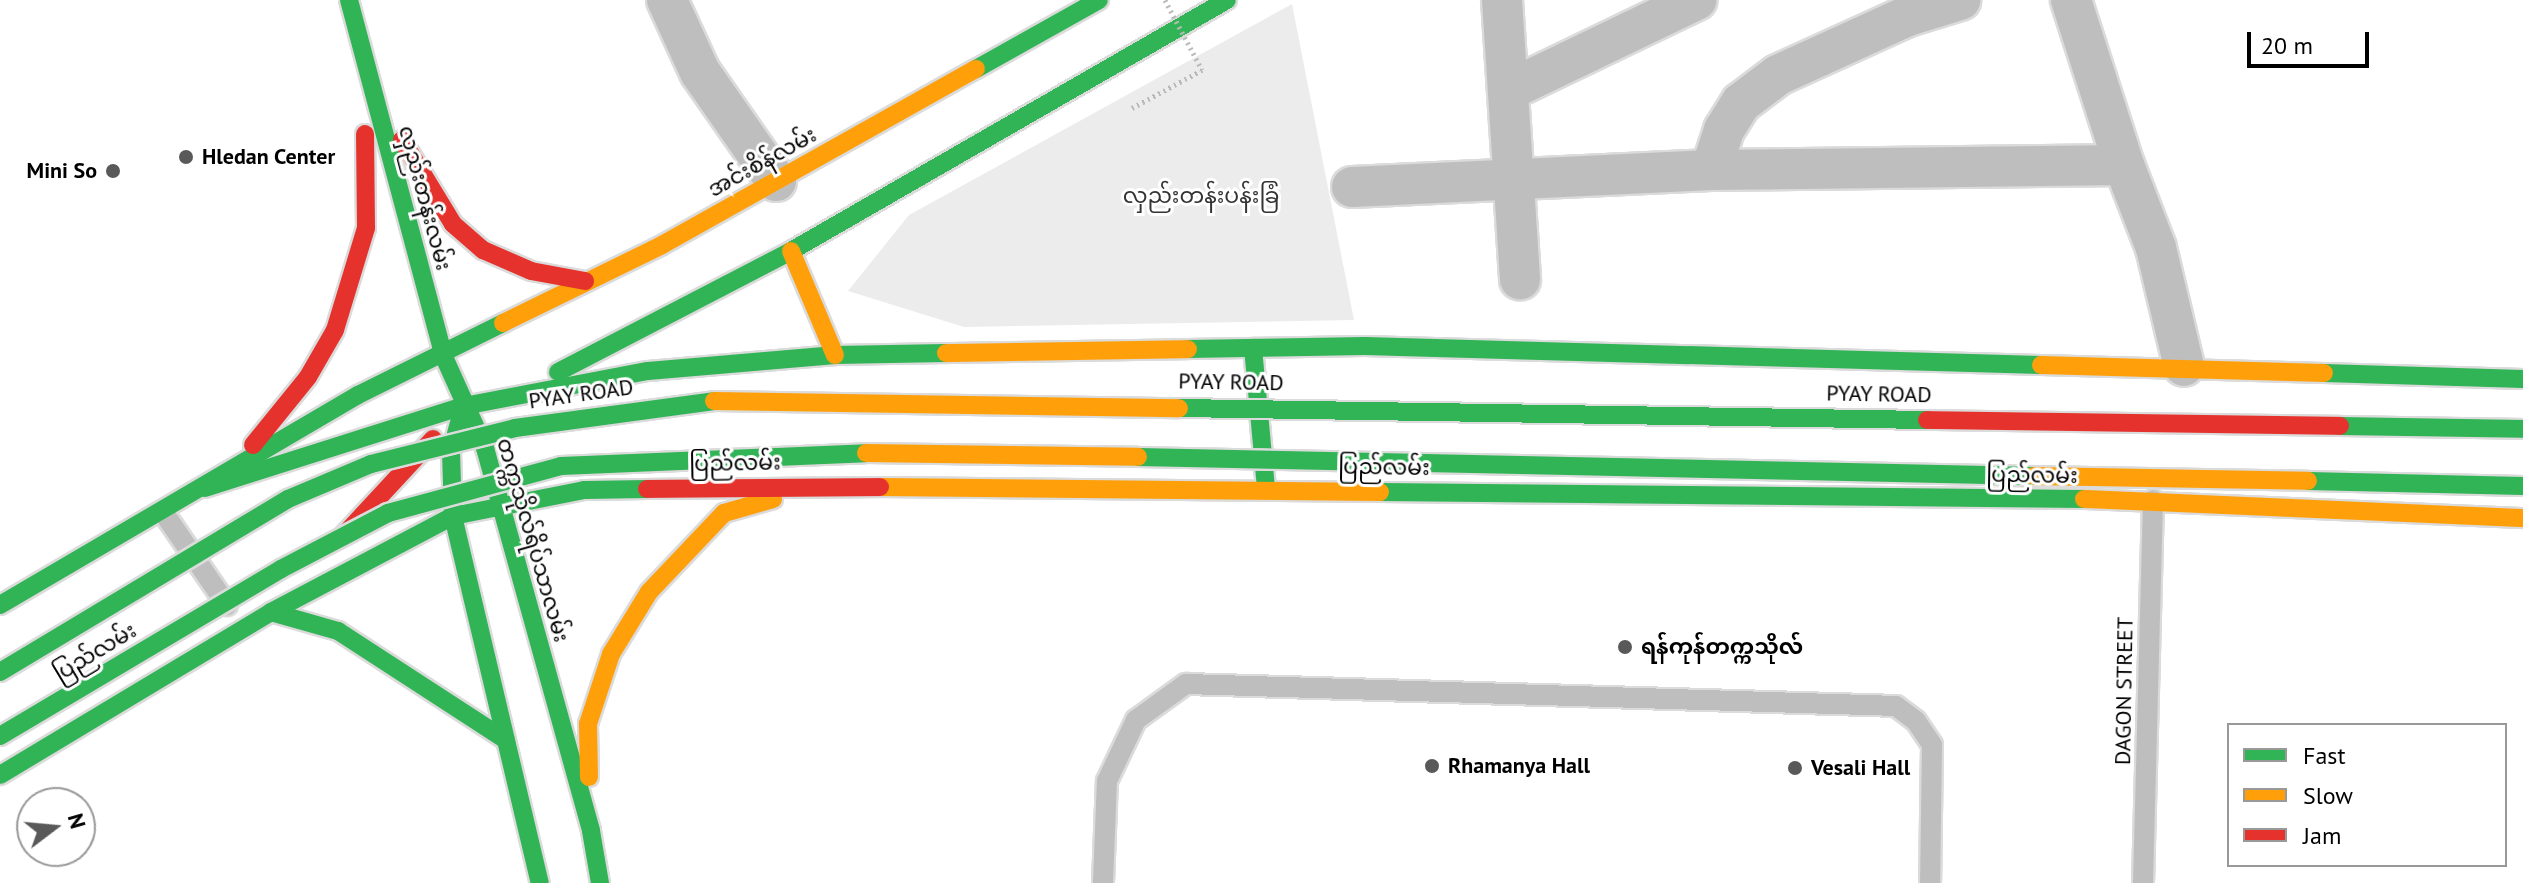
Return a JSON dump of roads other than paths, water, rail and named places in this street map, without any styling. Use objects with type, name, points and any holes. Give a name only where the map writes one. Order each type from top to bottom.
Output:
[{"type":"main road","name":"လှည်းတန်းလမ်း","points":[[349,0],[362,59],[444,357],[464,406]]},
{"type":"main road","name":"အင်းစိန်လမ်း","points":[[444,357],[585,281],[662,245],[1099,0]]},
{"type":"main road","points":[[205,488],[464,406],[573,367],[791,251],[1227,0]]},
{"type":"main road","points":[[362,59],[421,178],[453,224],[483,250],[531,271],[585,281]]},
{"type":"main road","points":[[205,488],[269,431],[335,330],[366,228],[362,59]]},
{"type":"main road","points":[[791,251],[835,355]]},
{"type":"main road","name":"PYAY ROAD","points":[[1253,348],[1365,346],[2184,366],[2523,379]]},
{"type":"main road","points":[[464,406],[648,371],[835,355],[1253,348],[1266,489]]},
{"type":"main road","points":[[0,605],[205,488],[358,395],[444,357]]},
{"type":"main road","name":"PYAY ROAD","points":[[0,672],[288,499],[371,464],[515,428],[714,401],[2523,429]]},
{"type":"main road","points":[[464,406],[451,452],[453,516],[540,883]]},
{"type":"main road","name":"တက္ကသိုလ်ရိပ်သာလမ်း","points":[[464,406],[485,448],[497,505],[591,831],[600,883]]},
{"type":"main road","name":"ပြည်လမ်း","points":[[271,612],[464,406]]},
{"type":"main road","name":"ပြည်လမ်း","points":[[0,736],[281,569],[388,513],[561,466],[625,460],[925,452],[2523,486]]},
{"type":"main road","points":[[591,831],[588,724],[611,654],[649,592],[724,513],[819,486]]},
{"type":"main road","name":"ပြည်လမ်း","points":[[0,775],[243,628],[453,516],[584,490],[819,486],[2153,500],[2523,518]]},
{"type":"main road","points":[[271,612],[338,631],[506,740]]},
{"type":"street","points":[[667,0],[700,72],[776,181]]},
{"type":"street","points":[[1502,0],[1516,179],[1520,279]]},
{"type":"street","points":[[1509,90],[1696,0]]},
{"type":"street","points":[[1711,170],[1724,130],[1741,103],[1778,75],[1905,17],[1960,0]]},
{"type":"street","points":[[2071,0],[2124,165],[2156,248],[2184,366]]},
{"type":"street","points":[[1352,187],[1711,170],[2124,165]]},
{"type":"lane","name":"DAGON STREET","points":[[2143,883],[2153,500]]},
{"type":"lane","points":[[163,512],[243,628]]},
{"type":"lane","points":[[1103,883],[1107,781],[1136,720],[1186,684],[1896,706],[1916,721],[1932,745],[1930,883]]},
{"type":"place","name":"Hledan Center","points":[[186,157]]},
{"type":"place","name":"Mini So","points":[[113,171]]},
{"type":"place","name":"ရန်ကုန်တက္ကသိုလ်","points":[[1625,647]]},
{"type":"place","name":"Rhamanya Hall","points":[[1432,766]]},
{"type":"place","name":"Vesali Hall","points":[[1795,768]]},
{"type":"park label","name":"လှည်းတန်းပန်းခြံ","points":[[1201,196]]}]
